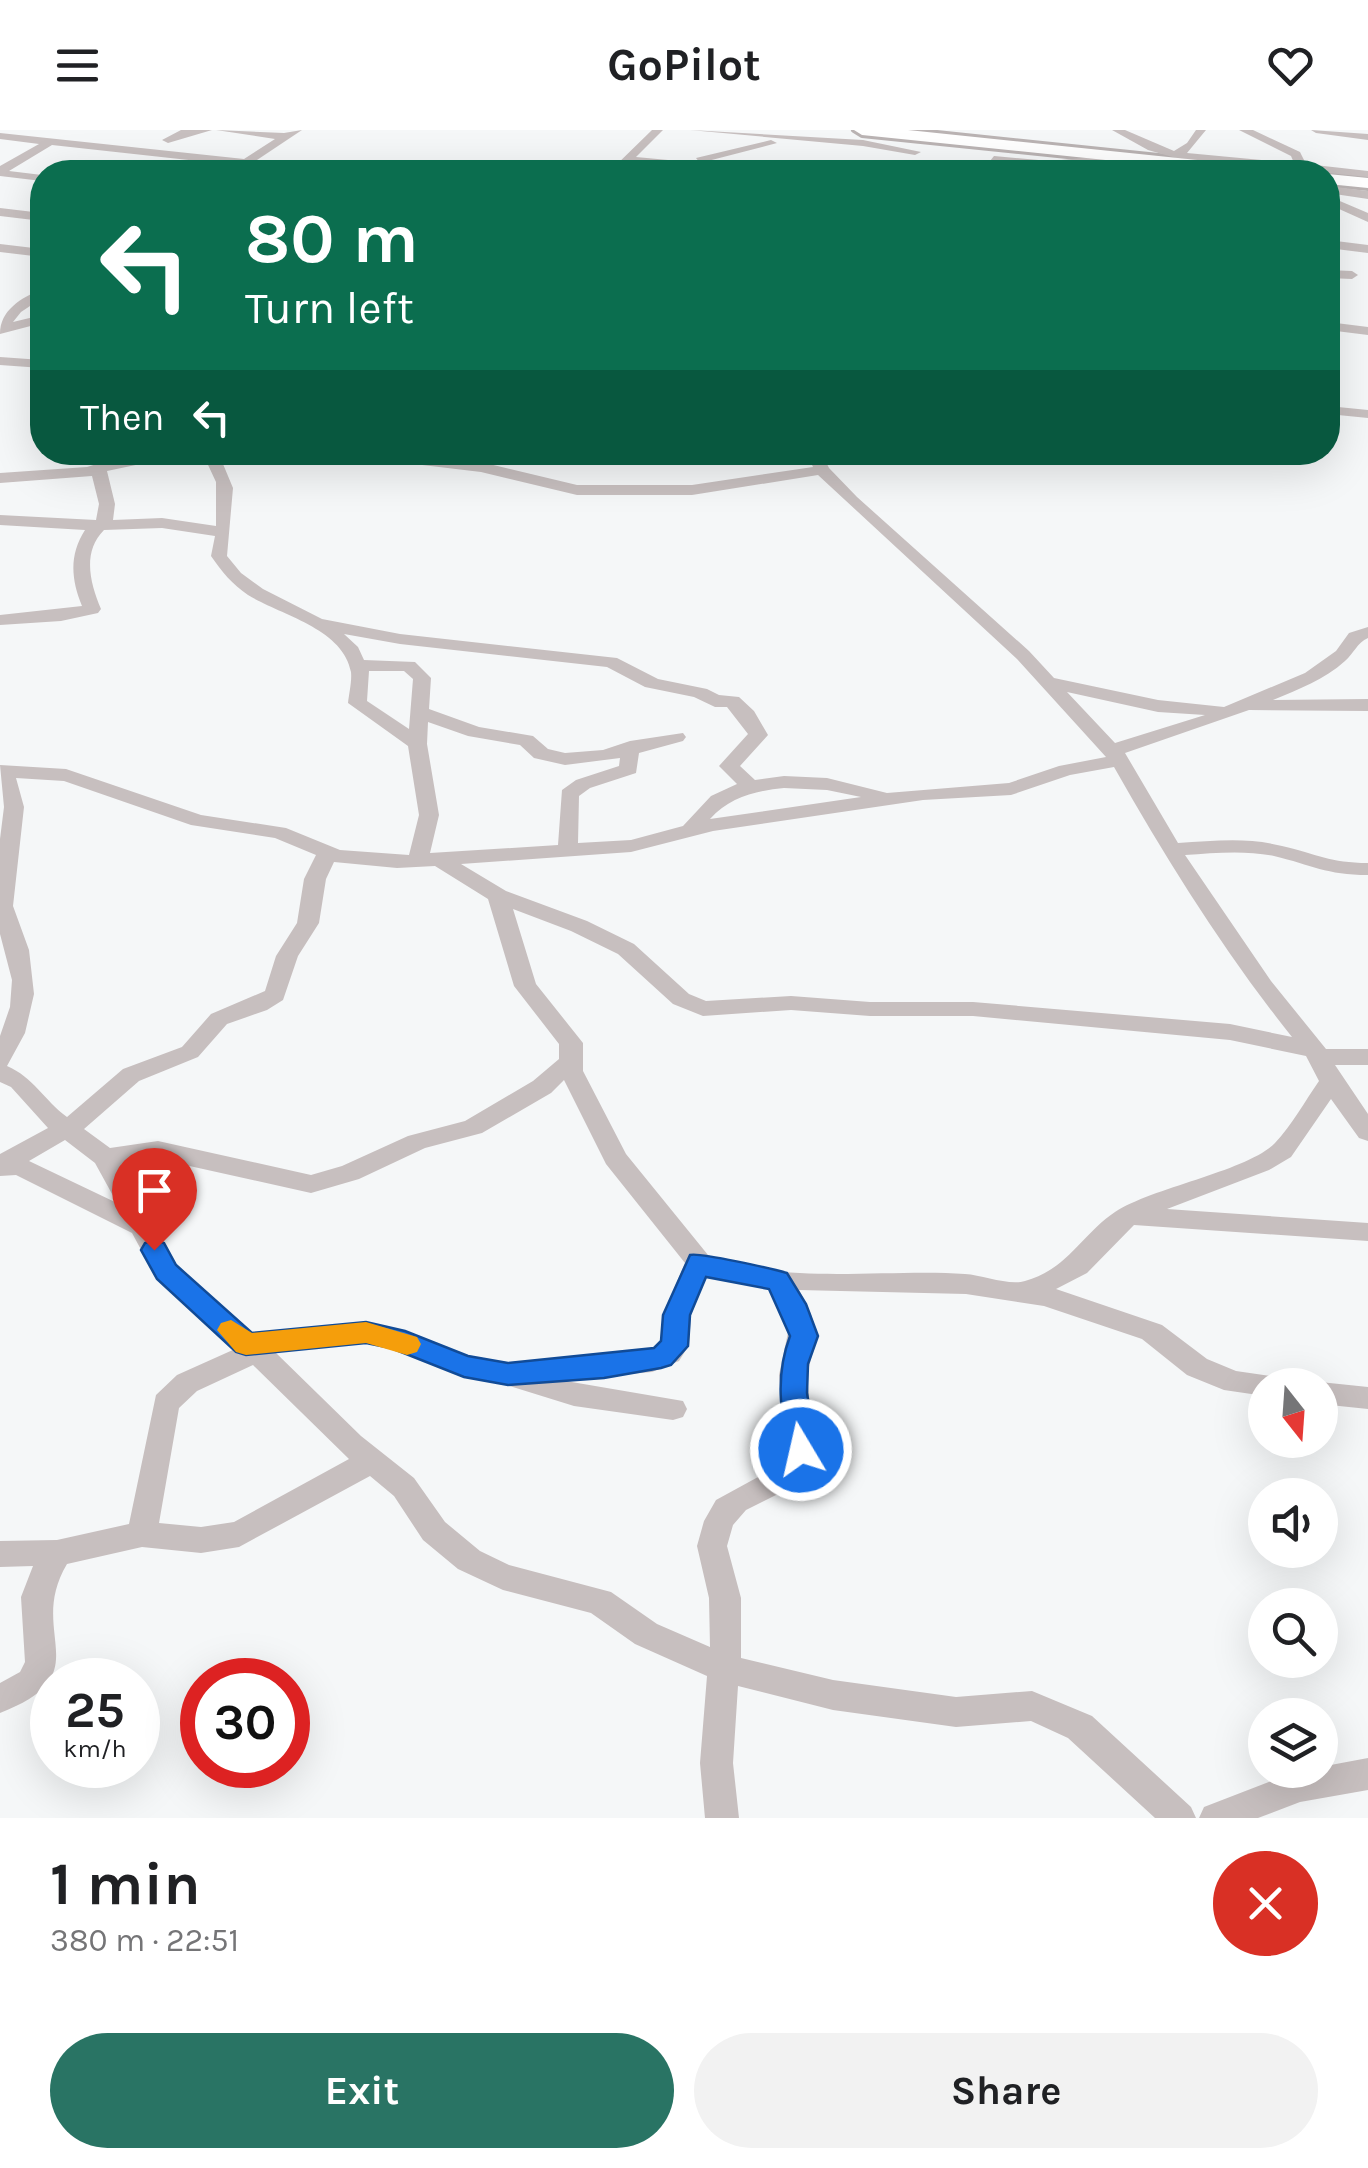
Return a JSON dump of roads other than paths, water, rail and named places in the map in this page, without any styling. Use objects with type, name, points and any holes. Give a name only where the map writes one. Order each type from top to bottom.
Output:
[{"type":"highway","points":[[862,130],[919,144],[1126,160]]},
{"type":"street","points":[[0,172],[72,130]]},
{"type":"street","points":[[168,140],[182,133],[207,130]]},
{"type":"street","points":[[221,130],[292,133]]},
{"type":"street","points":[[626,160],[658,130]]},
{"type":"street","points":[[695,130],[791,133],[888,150],[919,144],[914,160]]},
{"type":"street","points":[[811,130],[828,142]]},
{"type":"street","points":[[1118,130],[1152,148],[1197,160]]},
{"type":"street","points":[[1176,154],[1191,145],[1201,130]]},
{"type":"street","points":[[1227,160],[1230,143],[1244,130],[1299,156],[1300,160]]},
{"type":"street","points":[[1316,130],[1368,137]]},
{"type":"street","points":[[250,160],[292,133]]},
{"type":"street","points":[[691,160],[791,133]]},
{"type":"street","points":[[0,136],[214,160]]},
{"type":"street","points":[[0,150],[47,144]]},
{"type":"street","points":[[1095,160],[1118,158]]},
{"type":"street","points":[[994,159],[1005,160]]},
{"type":"street","points":[[0,172],[30,176]]},
{"type":"street","points":[[1340,187],[1364,179]]},
{"type":"street","points":[[1340,192],[1368,195]]},
{"type":"street","points":[[1340,205],[1368,218]]},
{"type":"street","points":[[0,212],[30,216]]},
{"type":"street","points":[[1340,246],[1368,249]]},
{"type":"street","points":[[0,248],[30,251]]},
{"type":"street","points":[[0,258],[16,249]]},
{"type":"street","points":[[1340,274],[1352,275]]},
{"type":"street","points":[[30,300],[6,311],[2,330],[30,322]]},
{"type":"street","points":[[1340,328],[1368,331]]},
{"type":"street","points":[[0,361],[30,363]]},
{"type":"street","points":[[1364,414],[1368,433]]},
{"type":"street","points":[[107,468],[113,465]]},
{"type":"street","points":[[0,478],[123,465]]},
{"type":"street","points":[[216,465],[226,489],[220,560],[249,591],[317,622],[348,643],[362,666],[358,703],[416,744]]},
{"type":"street","points":[[472,465],[577,490],[692,490],[801,465]]},
{"type":"street","points":[[822,465],[917,563],[1049,682],[1120,760]]},
{"type":"street","points":[[0,620],[61,616],[92,608],[82,580],[82,548],[90,532],[102,524],[107,504],[107,468]]},
{"type":"street","points":[[0,520],[34,520],[64,526],[176,524],[223,532]]},
{"type":"street","points":[[317,622],[400,639],[611,662],[652,684],[700,693],[715,701],[732,701],[747,715],[758,735],[729,766],[752,788]]},
{"type":"street","points":[[1368,632],[1355,637],[1342,655],[1317,674],[1242,707],[1114,751],[1171,850],[1368,1132]]},
{"type":"street","points":[[362,666],[396,664],[419,672],[422,678],[416,744],[429,801],[430,860]]},
{"type":"street","points":[[1049,682],[1176,709],[1368,705]]},
{"type":"street","points":[[419,712],[475,732],[526,740],[549,757],[590,758],[676,737]]},
{"type":"street","points":[[568,851],[569,794],[585,780],[622,774],[629,769],[630,747]]},
{"type":"street","points":[[0,1060],[20,1024],[24,999],[17,946],[2,910],[6,843],[14,806],[6,791],[3,771],[66,775],[198,821],[279,832],[327,854],[364,860],[430,860],[653,843],[689,831],[887,800],[1011,788],[1066,770],[1120,760]]},
{"type":"street","points":[[689,831],[710,806],[752,788],[828,782],[856,786],[887,800]]},
{"type":"street","points":[[1171,850],[1238,845],[1279,851],[1334,869],[1368,869]]},
{"type":"street","points":[[2,1164],[66,1130],[98,1108],[131,1076],[190,1052],[219,1018],[259,1005],[275,995],[287,956],[308,922],[315,879],[327,854]]},
{"type":"street","points":[[430,860],[498,896],[580,926],[626,948],[682,1000],[703,1009],[791,1003],[870,1009],[973,1009],[1230,1032],[1322,1063],[1368,1057]]},
{"type":"street","points":[[498,896],[526,986],[571,1043],[569,1063],[614,1158],[699,1262],[716,1270],[778,1280],[966,1284],[1082,1305],[1152,1332],[1197,1368],[1248,1383]]},
{"type":"street","points":[[105,1157],[158,1150],[311,1184],[350,1173],[417,1142],[473,1127],[542,1087],[569,1063]]},
{"type":"street","points":[[1026,1293],[1078,1266],[1122,1220],[1165,1199],[1260,1164],[1282,1151],[1322,1063]]},
{"type":"street","points":[[0,1072],[18,1081],[44,1113],[105,1157],[166,1272],[404,1487],[434,1532],[469,1560],[503,1576],[600,1602],[646,1634],[723,1668],[833,1695],[956,1712],[1032,1706],[1080,1727],[1179,1818]]},
{"type":"street","points":[[2,1164],[25,1169],[143,1227]]},
{"type":"street","points":[[1131,1216],[1368,1232]]},
{"type":"street","points":[[508,1374],[604,1367],[661,1358],[674,1346],[676,1315],[699,1262]]},
{"type":"street","points":[[722,1818],[717,1766],[728,1634],[724,1585],[713,1555],[714,1538],[724,1510],[734,1500],[775,1482],[795,1464],[801,1450],[793,1393],[794,1364],[804,1336],[778,1280]]},
{"type":"street","points":[[142,1534],[166,1402],[187,1383],[250,1348],[366,1332],[396,1338],[464,1366],[508,1374],[574,1398],[672,1409]]},
{"type":"street","points":[[1338,1395],[1368,1398]]},
{"type":"street","points":[[0,1554],[57,1553],[142,1534],[201,1540],[240,1534],[340,1481],[372,1459]]},
{"type":"street","points":[[0,1698],[26,1690],[40,1670],[36,1602],[43,1578],[57,1553]]},
{"type":"street","points":[[1216,1818],[1300,1786],[1368,1774]]}]
